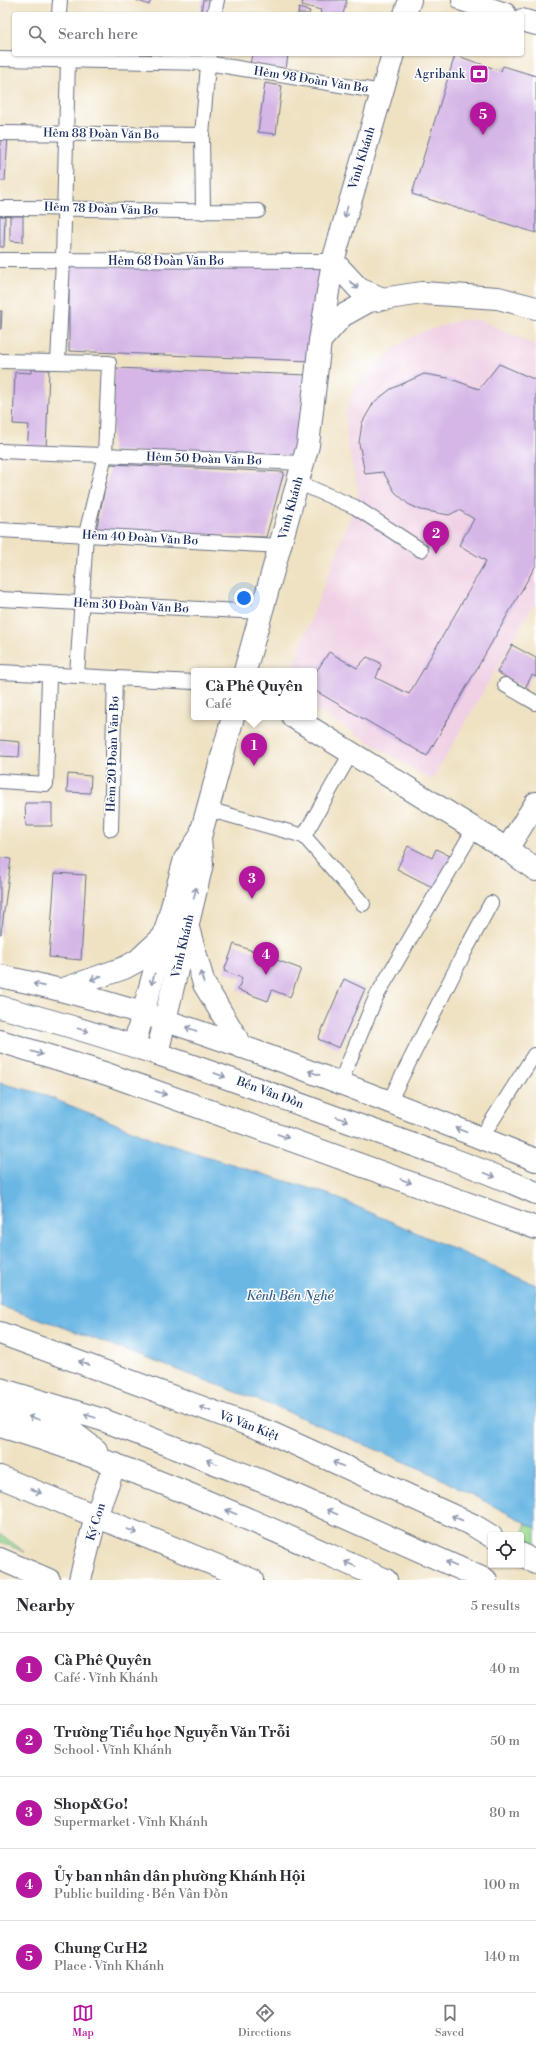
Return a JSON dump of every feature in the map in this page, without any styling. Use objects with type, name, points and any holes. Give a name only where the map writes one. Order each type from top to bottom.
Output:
[{"type":"main road","points":[[406,12],[410,0]]},
{"type":"main road","points":[[463,0],[499,12]]},
{"type":"main road","points":[[524,21],[536,24]]},
{"type":"main road","name":"Vĩnh Khánh","points":[[246,668],[308,445],[320,341],[333,261],[392,56]]},
{"type":"main road","points":[[333,261],[360,289],[383,299]]},
{"type":"main road","points":[[320,341],[342,316],[369,301],[422,293],[498,298],[536,308]]},
{"type":"main road","name":"Vĩnh Khánh","points":[[157,1054],[202,864],[200,837],[232,720]]},
{"type":"main road","points":[[298,720],[507,849],[536,870]]},
{"type":"main road","points":[[507,849],[536,803]]},
{"type":"main road","name":"Vĩnh Khánh","points":[[134,1046],[185,859],[200,837]]},
{"type":"main road","points":[[187,926],[204,984],[242,1047]]},
{"type":"main road","points":[[61,990],[124,968],[137,961],[164,936]]},
{"type":"main road","points":[[0,976],[61,990],[166,1020],[340,1083],[536,1160]]},
{"type":"main road","name":"Bến Vân Đồn","points":[[0,1007],[45,1018],[134,1046],[400,1140],[536,1193]]},
{"type":"main road","points":[[0,1041],[129,1082],[536,1228]]},
{"type":"main road","name":"Võ Văn Kiệt","points":[[0,1333],[271,1433],[473,1525],[488,1534]]},
{"type":"main road","points":[[0,1388],[102,1420],[272,1485],[486,1580]]},
{"type":"main road","points":[[0,1408],[67,1428],[115,1464]]},
{"type":"main road","points":[[0,1426],[54,1442],[115,1464],[239,1515],[386,1580]]},
{"type":"main road","name":"Ký Con","points":[[80,1580],[96,1516],[115,1464]]},
{"type":"main road","points":[[0,1477],[252,1580]]},
{"type":"main road","points":[[524,1556],[536,1563]]},
{"type":"main road","points":[[0,1559],[49,1580]]},
{"type":"lane","points":[[59,12],[60,0]]},
{"type":"lane","points":[[214,12],[217,0]]},
{"type":"lane","points":[[58,362],[63,260],[66,134],[61,58]]},
{"type":"lane","name":"Hẻm 98 Đoàn Văn Bơ","points":[[0,59],[208,59],[382,92]]},
{"type":"lane","points":[[203,212],[202,135],[208,59]]},
{"type":"lane","name":"Hẻm 88 Đoàn Văn Bơ","points":[[0,133],[202,135]]},
{"type":"lane","name":"Hẻm 78 Đoàn Văn Bơ","points":[[0,208],[64,207],[203,212],[258,211]]},
{"type":"lane","name":"Hẻm 68 Đoàn Văn Bơ","points":[[0,260],[333,261]]},
{"type":"lane","points":[[0,361],[109,363],[105,455],[86,534],[80,603],[77,675]]},
{"type":"lane","points":[[0,451],[105,455]]},
{"type":"lane","name":"Hẻm 50 Đoàn Văn Bơ","points":[[105,455],[300,473]]},
{"type":"lane","points":[[300,473],[421,550]]},
{"type":"lane","name":"Hẻm 40 Đoàn Văn Bơ","points":[[0,530],[280,546]]},
{"type":"lane","name":"Hẻm 30 Đoàn Văn Bơ","points":[[0,599],[262,612]]},
{"type":"lane","name":"Hẻm 20 Đoàn Văn Bơ","points":[[0,672],[50,676],[77,675],[191,682]]},
{"type":"lane","points":[[0,781],[46,784],[50,676]]},
{"type":"lane","name":"Hẻm 20 Đoàn Văn Bơ","points":[[110,829],[115,678]]},
{"type":"lane","points":[[505,685],[536,703]]},
{"type":"lane","points":[[304,836],[350,753]]},
{"type":"lane","points":[[207,809],[304,836],[363,904]]},
{"type":"lane","points":[[340,1083],[376,997],[474,829]]},
{"type":"lane","points":[[389,1102],[491,903]]},
{"type":"lane","points":[[481,1138],[534,1055],[536,1056]]},
{"type":"shaded area","points":[[461,320],[481,320],[536,346],[536,606],[533,605],[432,780],[317,711],[317,668],[292,668],[359,495],[347,443],[346,414],[352,393],[366,373],[399,345],[419,333]]},
{"type":"green space","points":[[526,1523],[536,1528],[536,1547],[524,1540],[523,1532]]},
{"type":"green space","points":[[0,1534],[25,1552],[0,1542]]},
{"type":"water","name":"Kênh Bến Nghé","points":[[0,1083],[36,1092],[167,1144],[328,1194],[536,1285],[536,1528],[426,1471],[279,1408],[52,1323],[0,1306]]},
{"type":"building","points":[[136,0],[151,0],[149,5]]},
{"type":"building","points":[[203,0],[214,0],[211,12],[201,12]]},
{"type":"building","points":[[303,0],[347,0],[344,12],[320,12],[321,10],[302,5]]},
{"type":"building","points":[[299,8],[310,11],[310,12],[298,12]]},
{"type":"building","points":[[184,56],[205,56],[204,60]]},
{"type":"building","points":[[252,56],[288,56],[286,69],[250,64]]},
{"type":"building","points":[[455,56],[501,71],[503,66],[536,76],[536,233],[412,194]]},
{"type":"building","points":[[265,83],[282,86],[276,134],[258,132]]},
{"type":"building","points":[[0,137],[8,137],[5,181],[0,181]]},
{"type":"building","points":[[0,216],[5,216],[4,247],[0,247]]},
{"type":"building","points":[[10,216],[23,216],[23,242],[10,241]]},
{"type":"building","points":[[69,264],[327,265],[311,361],[69,351]]},
{"type":"building","points":[[0,311],[2,311],[1,329],[0,329]]},
{"type":"building","points":[[499,364],[536,380],[536,565],[427,756],[317,692],[317,670],[329,652],[357,668],[367,657],[379,662],[381,665],[376,678],[409,694],[486,561],[459,545],[474,519],[459,510],[449,515],[421,510],[408,504],[395,492],[383,472],[365,474],[359,443],[362,423],[374,402],[391,389],[424,374],[448,378],[479,389]]},
{"type":"building","points":[[114,368],[309,375],[298,458],[112,451]]},
{"type":"building","points":[[31,369],[49,370],[46,450],[27,449],[29,425],[13,424],[15,372],[31,373]]},
{"type":"building","points":[[110,464],[284,472],[266,537],[96,531]]},
{"type":"building","points":[[512,645],[536,658],[536,677],[532,675],[525,688],[497,672]]},
{"type":"building","points":[[0,740],[20,742],[19,757],[0,756]]},
{"type":"building","points":[[68,774],[91,776],[90,793],[67,792]]},
{"type":"building","points":[[25,803],[52,803],[52,826],[26,826]]},
{"type":"building","points":[[408,846],[432,858],[436,849],[452,857],[436,889],[397,869]]},
{"type":"building","points":[[0,858],[11,859],[1,934],[0,934]]},
{"type":"building","points":[[55,873],[86,875],[81,960],[49,957]]},
{"type":"building","points":[[234,944],[301,969],[290,997],[272,990],[268,1001],[238,990],[242,978],[224,971]]},
{"type":"building","points":[[344,979],[365,989],[339,1048],[318,1039]]},
{"type":"place","name":"Agribank","points":[[479,74]]},
{"type":"place","name":"Chung Cư H2","points":[[483,135]]},
{"type":"place","name":"Trường Tiểu học Nguyễn Văn Trỗi","points":[[436,554]]},
{"type":"place","name":"Cà Phê Quyên","points":[[254,766]]},
{"type":"place","name":"Shop&Go!","points":[[252,899]]},
{"type":"place","name":"Ủy ban nhân dân phường Khánh Hội","points":[[266,975]]}]
